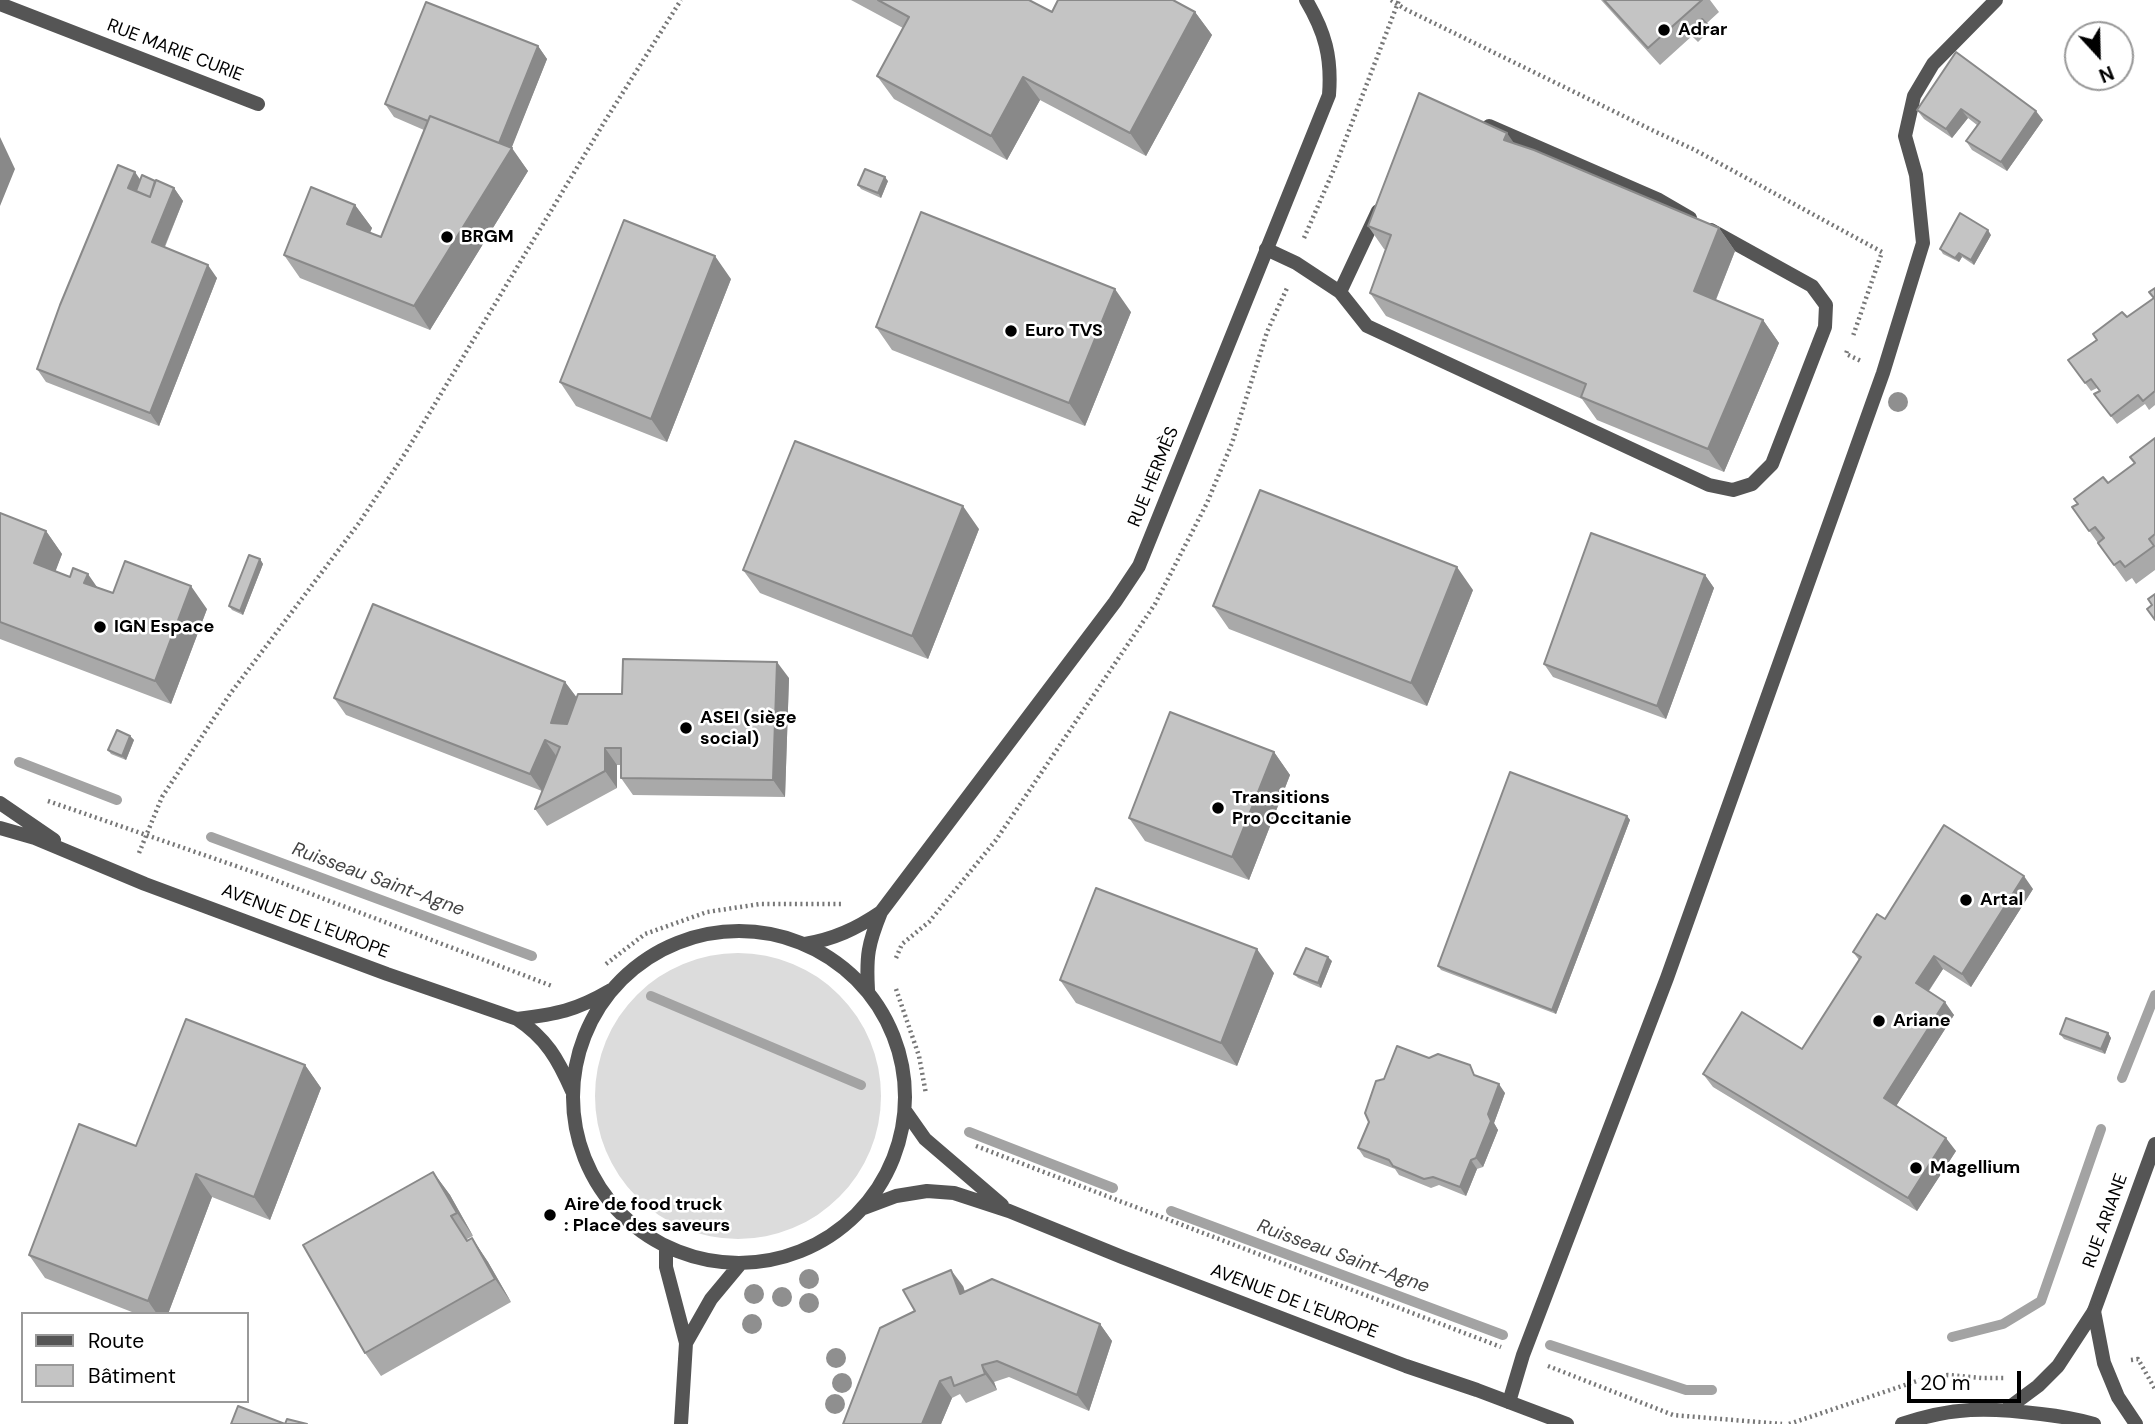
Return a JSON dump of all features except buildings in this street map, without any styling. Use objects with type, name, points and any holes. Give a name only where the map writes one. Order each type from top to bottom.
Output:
[{"type":"street","name":"RUE HERMÈS","points":[[805,944],[826,941],[857,928],[876,915],[1115,603],[1139,566],[1329,95],[1331,69],[1327,46],[1319,21],[1306,0]]},
{"type":"street","points":[[1509,1402],[1523,1355],[1667,978],[1883,373],[1923,243],[1916,175],[1905,136],[1914,96],[1933,64],[1996,0]]},
{"type":"street","name":"RUE MARIE CURIE","points":[[0,4],[258,104]]},
{"type":"street","points":[[1266,248],[1296,263],[1340,292],[1367,326],[1709,485],[1733,490],[1752,484],[1772,464],[1825,327],[1826,305],[1812,286],[1659,200],[1474,119]]},
{"type":"street","points":[[1340,292],[1385,197]]},
{"type":"street","name":"AVENUE DE L'EUROPE","points":[[0,803],[81,858]]},
{"type":"street","name":"AVENUE DE L'EUROPE","points":[[0,828],[35,838],[145,884],[387,974],[517,1019],[535,1031],[550,1048],[572,1091]]},
{"type":"street","name":"RUE HERMÈS","points":[[868,990],[869,941],[876,915]]},
{"type":"street","points":[[754,931],[805,944],[839,964],[868,990],[891,1027],[904,1068],[906,1112],[892,1163],[864,1208],[828,1238],[786,1257],[741,1264],[702,1260],[666,1247],[633,1226],[606,1198],[587,1165],[575,1129],[572,1091],[584,1036],[612,989],[653,955],[701,935],[754,931]]},
{"type":"street","name":"AVENUE DE L'EUROPE","points":[[517,1019],[560,1014],[587,1004],[612,989]]},
{"type":"street","name":"AVENUE DE L'EUROPE","points":[[906,1112],[925,1139],[1009,1211]]},
{"type":"street","name":"RUE ARIANE","points":[[2007,1409],[2038,1386],[2058,1366],[2094,1311],[2155,1144]]},
{"type":"street","name":"AVENUE DE L'EUROPE","points":[[864,1208],[896,1196],[927,1191],[954,1193],[1009,1211],[1394,1362],[1567,1424]]},
{"type":"street","points":[[666,1247],[666,1267],[686,1343],[681,1424]]},
{"type":"street","points":[[686,1343],[711,1299],[741,1264]]},
{"type":"street","points":[[2094,1311],[2104,1363],[2118,1397],[2136,1424]]},
{"type":"street","points":[[1902,1424],[1959,1409],[2007,1409],[2094,1424]]},
{"type":"path","points":[[129,877],[162,797],[230,694],[359,523],[681,0]]},
{"type":"path","points":[[1391,0],[1695,150],[1882,252],[1846,354],[1883,373]]},
{"type":"path","points":[[41,797],[51,803],[259,874],[560,989]]},
{"type":"path","points":[[599,970],[645,934],[707,912],[760,904],[839,902],[876,915]]},
{"type":"path","points":[[894,984],[919,1056],[926,1095]]},
{"type":"path","points":[[972,1144],[1673,1415],[1782,1424]]},
{"type":"shaded area","points":[[738,953],[766,956],[793,964],[817,977],[839,995],[857,1017],[870,1041],[878,1068],[881,1096],[878,1124],[870,1151],[857,1175],[839,1197],[817,1215],[793,1228],[766,1236],[738,1239],[710,1236],[683,1228],[659,1215],[637,1197],[619,1175],[606,1151],[598,1124],[595,1096],[598,1068],[606,1041],[619,1017],[637,995],[659,977],[683,964],[710,956]]},
{"type":"waterway","name":"Ruisseau Saint-Agne","points":[[19,762],[117,800]]},
{"type":"waterway","name":"Ruisseau Saint-Agne","points":[[211,837],[532,956]]},
{"type":"waterway","name":"Ruisseau Saint-Agne","points":[[2122,1078],[2155,995]]},
{"type":"waterway","name":"Ruisseau Saint-Agne","points":[[651,996],[861,1085]]},
{"type":"waterway","name":"Ruisseau Saint-Agne","points":[[1952,1337],[2003,1324],[2041,1301],[2101,1129]]},
{"type":"waterway","name":"Ruisseau Saint-Agne","points":[[969,1132],[1113,1188]]},
{"type":"waterway","name":"Ruisseau Saint-Agne","points":[[1171,1211],[1503,1335]]},
{"type":"waterway","name":"Ruisseau Saint-Agne","points":[[1550,1345],[1686,1390],[1712,1390]]},
{"type":"place","name":"Adrar","points":[[1664,30]]},
{"type":"place","name":"BRGM","points":[[447,237]]},
{"type":"place","name":"Euro TVS","points":[[1011,331]]},
{"type":"place","name":"IGN Espace","points":[[100,627]]},
{"type":"place","name":"ASEI (siège social)","points":[[686,728]]},
{"type":"place","name":"Transitions Pro Occitanie","points":[[1218,808]]},
{"type":"place","name":"Artal","points":[[1966,900]]},
{"type":"place","name":"Ariane","points":[[1879,1021]]},
{"type":"place","name":"Magellium","points":[[1916,1168]]},
{"type":"place","name":"Aire de food truck : Place des saveurs","points":[[550,1215]]}]
